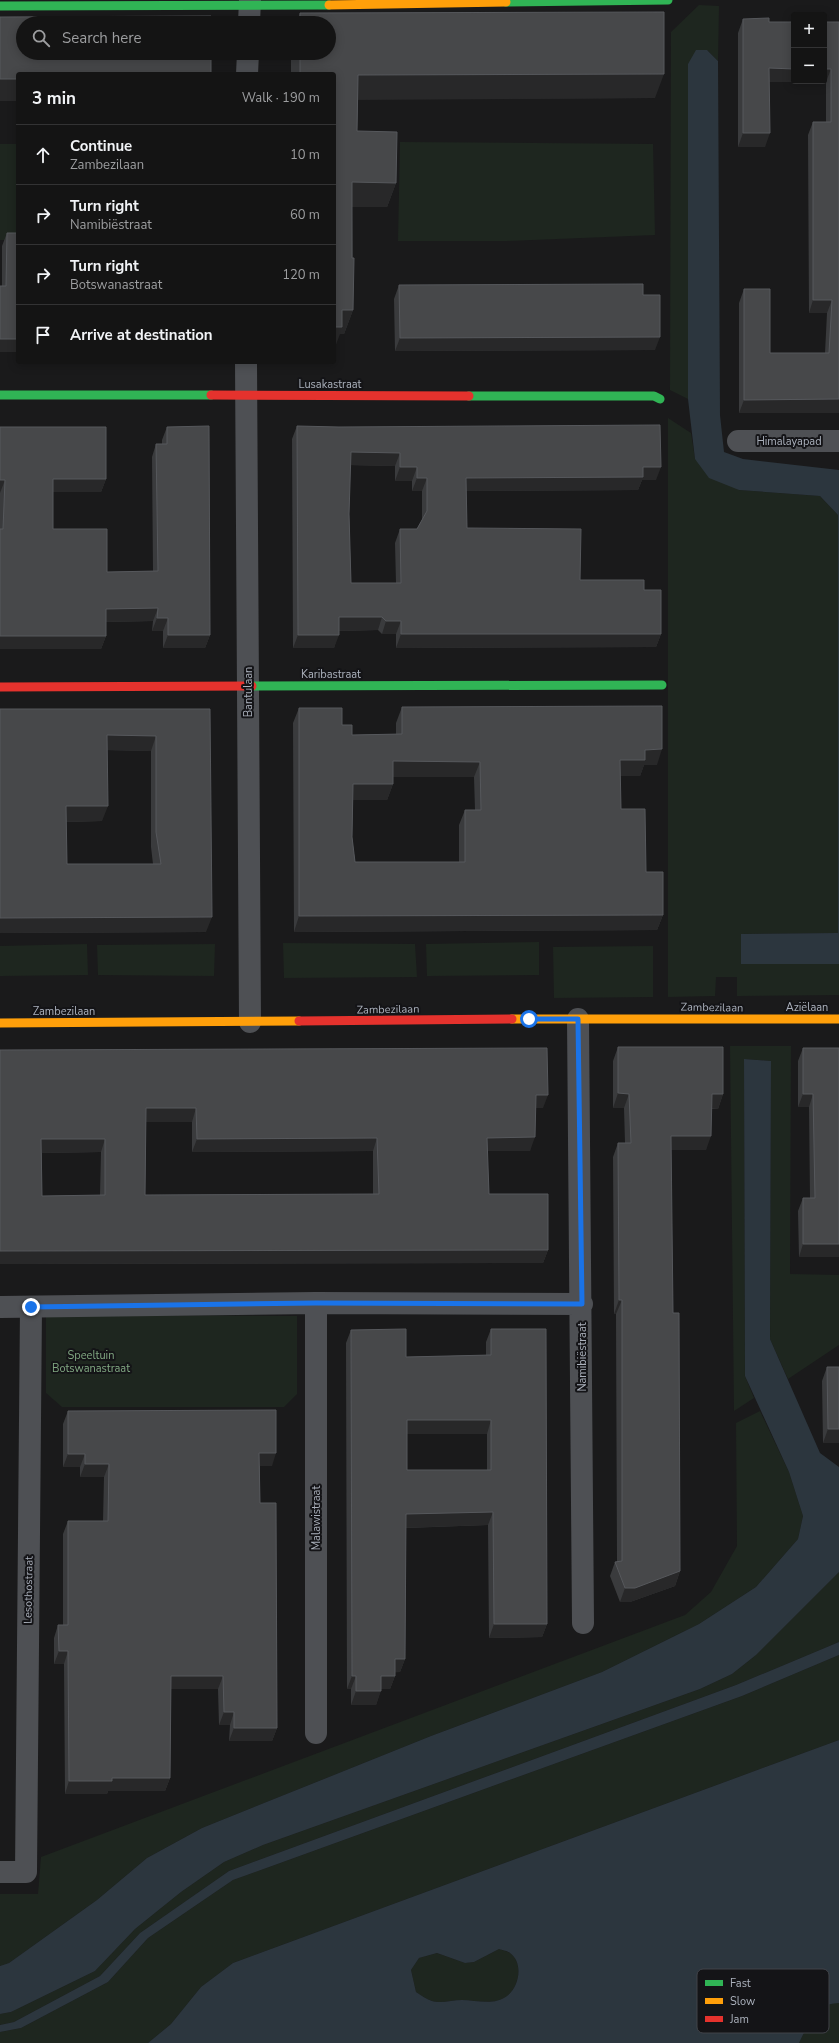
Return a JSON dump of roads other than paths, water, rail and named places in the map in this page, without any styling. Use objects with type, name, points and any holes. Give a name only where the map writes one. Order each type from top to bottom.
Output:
[{"type":"street","points":[[0,6],[249,10],[668,0]]},
{"type":"street","points":[[247,72],[248,60]]},
{"type":"street","name":"Bantulaan","points":[[246,364],[250,1022]]},
{"type":"street","name":"Lusakastraat","points":[[0,395],[654,396],[660,399]]},
{"type":"street","name":"Himalayapad","points":[[738,441],[839,441]]},
{"type":"street","name":"Karibastraat","points":[[0,687],[662,685]]},
{"type":"street","name":"Namibiëstraat","points":[[578,1019],[582,1304],[583,1623]]},
{"type":"street","name":"Zambezilaan","points":[[0,1023],[775,1019]]},
{"type":"street","name":"Aziëlaan","points":[[775,1019],[839,1019]]},
{"type":"street","points":[[0,1307],[316,1303],[582,1304]]},
{"type":"street","name":"Malawistraat","points":[[316,1303],[316,1733]]},
{"type":"street","name":"Lesothostraat","points":[[0,1872],[26,1872],[31,1307]]},
{"type":"park label","name":"Speeltuin Botswanastraat","points":[[91,1361]]}]
